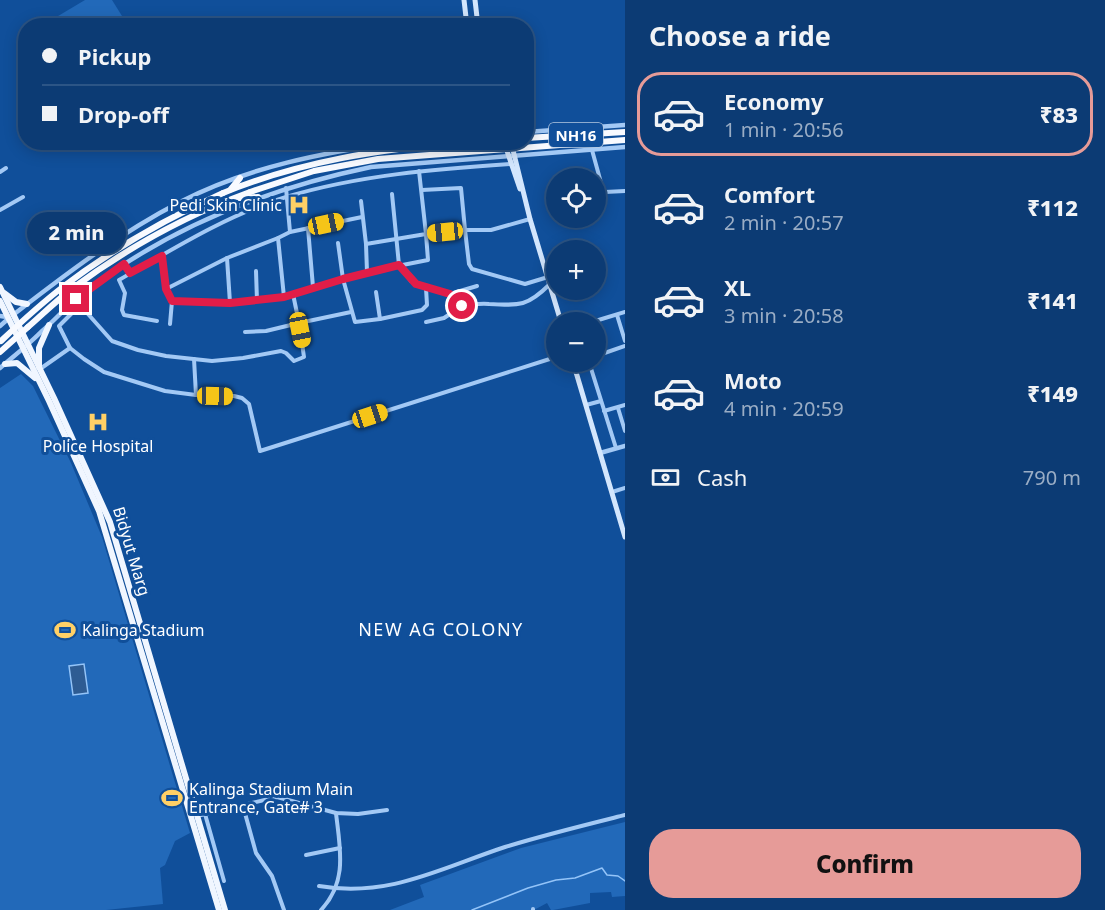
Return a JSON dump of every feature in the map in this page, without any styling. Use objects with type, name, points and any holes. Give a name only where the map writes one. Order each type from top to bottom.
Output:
[{"type":"highway","name":"NH16","points":[[534,138],[625,132]]},
{"type":"highway","name":"NH16","points":[[534,147],[625,140]]},
{"type":"highway","points":[[0,341],[64,286],[148,230],[245,184],[337,158],[386,150]]},
{"type":"highway","name":"NH16","points":[[0,352],[65,295],[100,269],[152,237],[230,199],[314,171],[417,155],[486,150]]},
{"type":"highway","points":[[231,190],[240,178]]},
{"type":"highway","points":[[230,199],[258,197]]},
{"type":"main road","points":[[464,0],[466,18]]},
{"type":"main road","points":[[475,0],[477,18]]},
{"type":"main road","points":[[509,150],[546,271]]},
{"type":"main road","points":[[512,150],[512,164],[527,207]]},
{"type":"main road","points":[[1,288],[16,302],[27,304]]},
{"type":"main road","points":[[1,288],[7,317]]},
{"type":"main road","points":[[0,301],[7,317]]},
{"type":"main road","name":"Bidyut Marg","points":[[7,317],[39,369],[110,522],[225,910]]},
{"type":"main road","points":[[39,369],[39,348],[49,325]]},
{"type":"main road","name":"Bidyut Marg","points":[[25,347],[102,520],[219,910]]},
{"type":"main road","points":[[2,366],[17,363],[38,380]]},
{"type":"main road","points":[[576,372],[622,519],[625,537]]},
{"type":"street","points":[[534,131],[625,125]]},
{"type":"street","points":[[2,366],[80,297],[124,264],[193,225],[258,197],[371,167],[625,147]]},
{"type":"street","points":[[0,326],[7,317],[130,230],[183,200],[240,178],[303,158],[345,150]]},
{"type":"street","points":[[485,157],[490,150]]},
{"type":"street","points":[[527,150],[529,154]]},
{"type":"street","points":[[592,150],[603,190],[605,192],[625,191]]},
{"type":"street","points":[[172,301],[230,303],[284,297],[367,272],[428,261],[422,162]]},
{"type":"street","points":[[157,321],[126,316],[122,313],[126,293],[119,280],[219,224],[287,197],[346,182],[421,171],[512,164]]},
{"type":"street","points":[[0,172],[6,168]]},
{"type":"street","points":[[286,188],[290,232]]},
{"type":"street","points":[[422,190],[461,188],[469,264],[472,269],[525,284],[546,286]]},
{"type":"street","points":[[392,194],[399,265],[411,281],[426,288],[450,294],[477,286]]},
{"type":"street","points":[[0,210],[23,197]]},
{"type":"street","points":[[361,201],[367,272]]},
{"type":"street","points":[[166,289],[227,258],[290,232],[362,217]]},
{"type":"street","points":[[366,244],[426,234],[491,230],[530,219]]},
{"type":"street","points":[[308,228],[313,287]]},
{"type":"street","points":[[278,238],[284,297]]},
{"type":"street","points":[[160,242],[164,254],[166,289],[172,301],[170,324]]},
{"type":"street","points":[[338,243],[343,279],[354,322],[422,310],[427,305],[426,288]]},
{"type":"street","points":[[227,258],[230,303]]},
{"type":"street","points":[[124,264],[130,273]]},
{"type":"street","points":[[256,271],[257,301]]},
{"type":"street","points":[[426,322],[444,318],[462,306],[521,305],[546,290]]},
{"type":"street","points":[[376,292],[380,319]]},
{"type":"street","points":[[293,294],[305,355],[297,362],[281,351],[227,360],[194,359],[166,356],[116,343],[80,305],[59,326],[70,348],[104,372],[165,391],[234,396],[245,399],[249,404],[260,451],[546,360]]},
{"type":"street","points":[[450,294],[462,306]]},
{"type":"street","points":[[245,332],[266,330],[351,312]]},
{"type":"street","points":[[606,318],[625,312]]},
{"type":"street","points":[[606,352],[625,343],[617,315]]},
{"type":"street","points":[[39,369],[70,348]]},
{"type":"street","points":[[194,359],[196,395]]},
{"type":"street","points":[[592,372],[616,448]]},
{"type":"street","points":[[586,405],[601,400]]},
{"type":"street","points":[[604,411],[625,405]]},
{"type":"street","points":[[618,408],[625,431]]},
{"type":"street","points":[[600,453],[625,446]]},
{"type":"street","points":[[612,492],[625,488]]},
{"type":"street","points":[[197,816],[277,797],[336,813],[358,814],[387,810]]},
{"type":"street","points":[[243,806],[256,853],[272,876],[284,910]]},
{"type":"street","points":[[321,910],[336,889],[340,864],[336,813]]},
{"type":"street","points":[[205,814],[224,880]]},
{"type":"street","points":[[319,886],[358,890],[404,883],[541,836],[625,815]]},
{"type":"street","points":[[306,855],[340,848]]},
{"type":"shaded area","points":[[85,0],[112,0],[123,18],[55,18]]},
{"type":"shaded area","name":"Kalinga Stadium","points":[[21,374],[33,386],[71,463],[102,537],[190,833],[175,841],[165,865],[160,868],[163,904],[106,910],[0,910],[0,388]]},
{"type":"shaded area","points":[[84,664],[88,693],[73,695],[69,666]]},
{"type":"shaded area","points":[[625,822],[625,896],[612,897],[611,892],[590,893],[590,903],[553,910],[547,903],[534,910],[390,910],[424,897],[420,885],[521,848]]},
{"type":"waterway","points":[[472,910],[528,888],[556,880],[575,878],[602,868],[607,875],[618,876],[625,881]]},
{"type":"place","name":"Pedi Skin Clinic","points":[[299,205]]},
{"type":"place","name":"Police Hospital","points":[[98,422]]},
{"type":"place","name":"Kalinga Stadium","points":[[65,630]]},
{"type":"place","name":"Kalinga Stadium Main Entrance, Gate# 3","points":[[172,798]]},
{"type":"district","name":"NEW AG COLONY","points":[[441,629]]},
{"type":"route","points":[[76,299],[124,264],[130,273],[162,256],[166,289],[172,301],[230,303],[284,297],[313,287],[399,265],[411,281],[426,288],[450,294],[462,306]]}]
